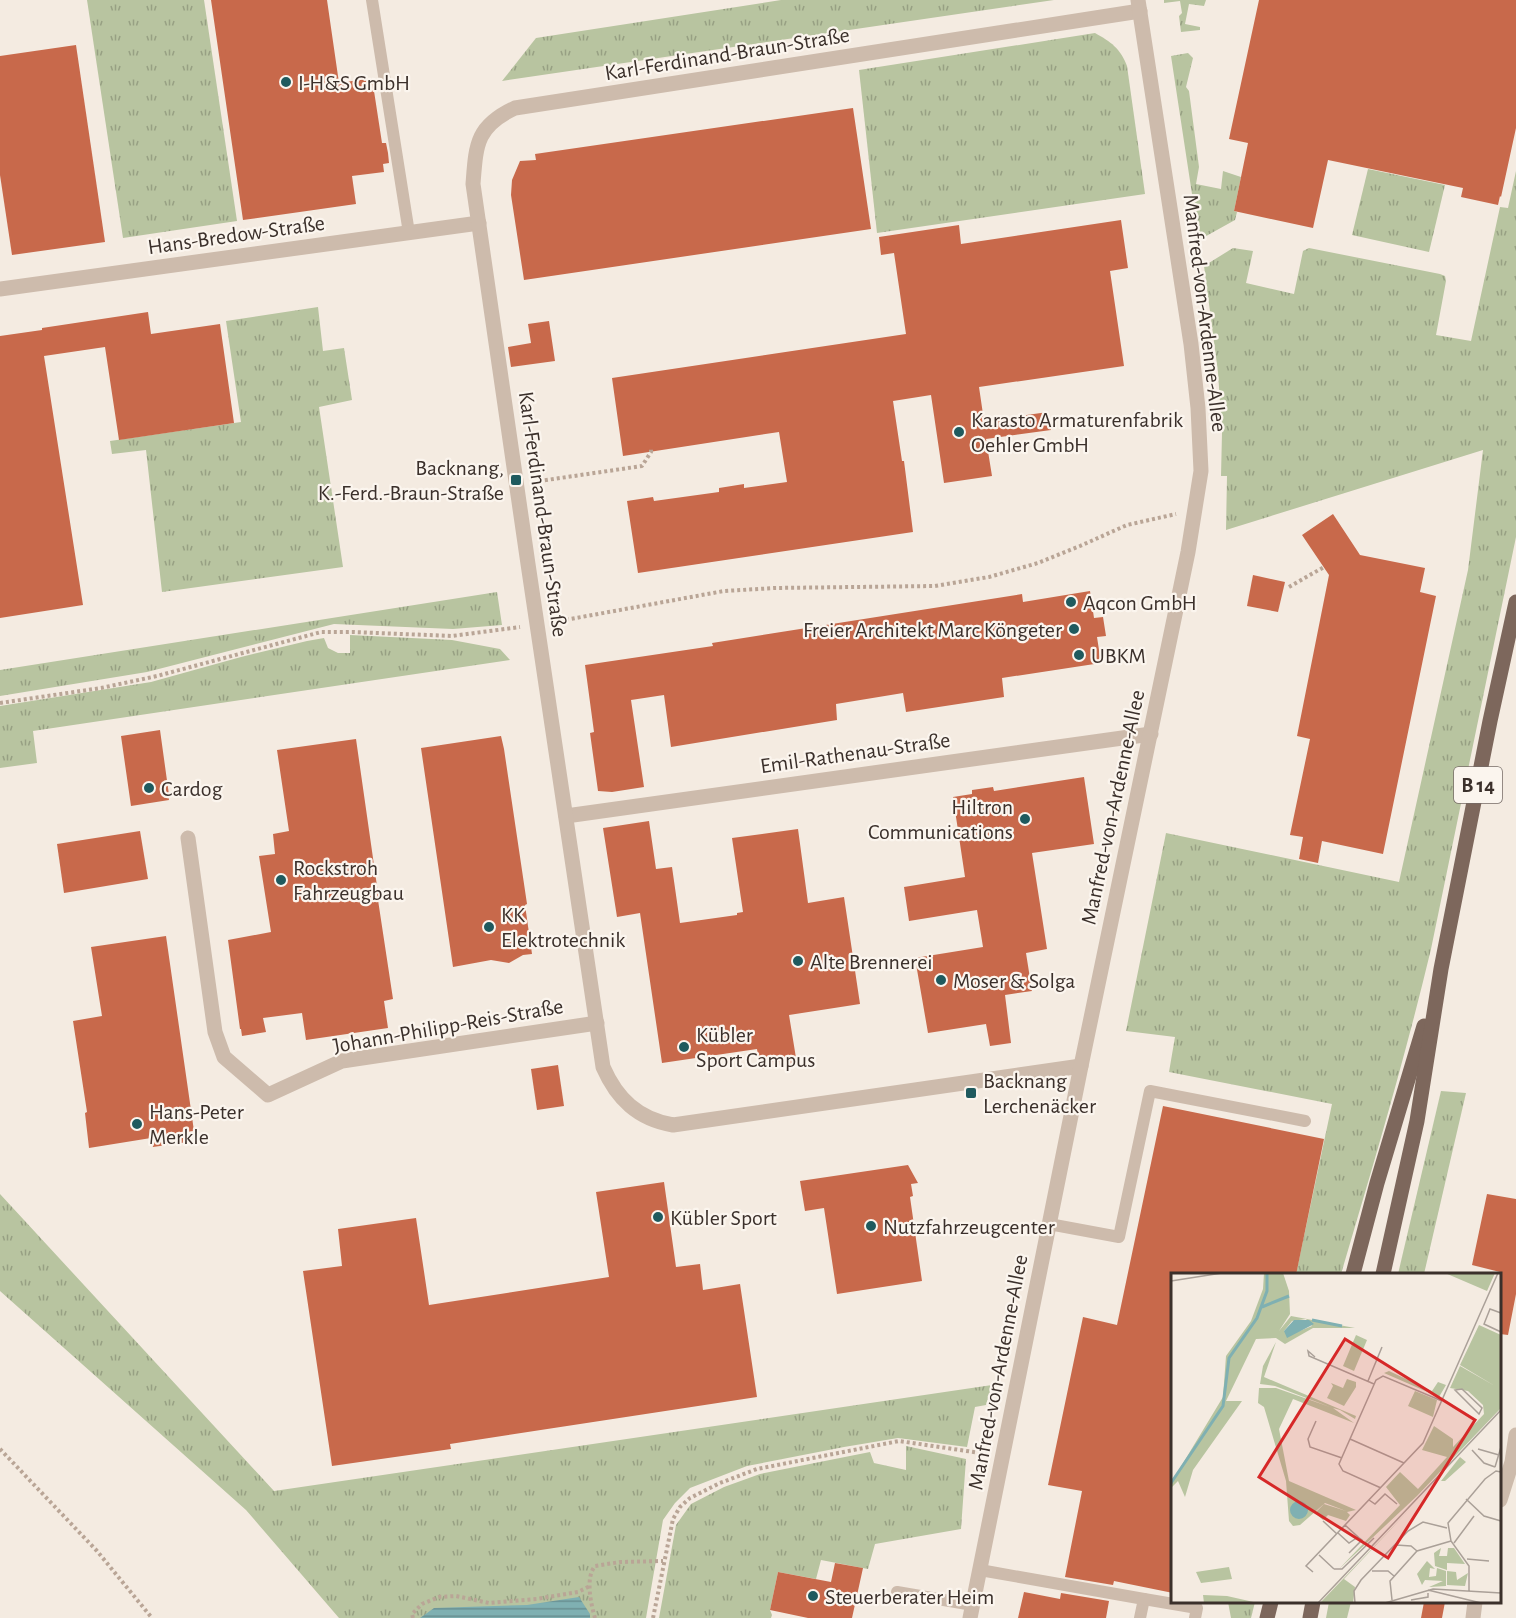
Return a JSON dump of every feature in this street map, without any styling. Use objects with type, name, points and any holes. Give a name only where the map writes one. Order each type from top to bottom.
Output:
[{"type":"main road","name":"B 14","points":[[1383,1273],[1417,1121],[1441,969],[1516,602]]},
{"type":"main road","name":"B 14","points":[[1354,1273],[1377,1183],[1441,969]]},
{"type":"main road","points":[[1267,1618],[1271,1603]]},
{"type":"main road","points":[[1310,1618],[1313,1603]]},
{"type":"street","name":"Karl-Ferdinand-Braun-Straße","points":[[1081,1066],[673,1125],[659,1122],[634,1109],[610,1084],[603,1067],[473,184],[476,149],[480,138],[488,126],[516,108],[1139,5]]},
{"type":"street","name":"Manfred-von-Ardenne-Allee","points":[[971,1611],[1188,552],[1201,471],[1193,354],[1139,5]]},
{"type":"street","name":"Hans-Bredow-Straße","points":[[0,289],[479,223]]},
{"type":"street","name":"Emil-Rathenau-Straße","points":[[566,816],[1151,734]]},
{"type":"street","name":"Johann-Philipp-Reis-Straße","points":[[188,838],[215,1032],[224,1057],[268,1095],[342,1061],[597,1023]]},
{"type":"street","points":[[1501,1497],[1514,1462],[1516,1435]]},
{"type":"street","points":[[1473,1618],[1475,1603]]},
{"type":"lane","points":[[372,0],[409,233]]},
{"type":"lane","points":[[1049,1224],[1119,1236],[1150,1091],[1305,1121]]},
{"type":"lane","points":[[980,1570],[1197,1608],[1195,1618]]},
{"type":"lane","points":[[897,1592],[971,1611]]},
{"type":"lane","points":[[1140,1618],[1144,1599]]},
{"type":"path","points":[[517,485],[642,466],[651,449]]},
{"type":"path","points":[[0,703],[101,688],[158,676],[321,632],[452,636],[537,625],[724,591],[935,586],[989,577],[1038,563],[1127,525],[1195,511]]},
{"type":"path","points":[[1289,587],[1324,567]]},
{"type":"path","points":[[653,1618],[673,1519],[680,1507],[690,1498],[720,1483],[757,1469],[899,1441],[1002,1456]]},
{"type":"path","points":[[0,1449],[97,1551],[152,1618]]},
{"type":"path","points":[[595,1618],[590,1601],[590,1586],[591,1570],[595,1566],[620,1562],[663,1561]]},
{"type":"path","points":[[413,1618],[412,1614],[422,1604],[439,1597],[456,1596],[489,1603],[537,1599],[578,1592],[590,1586]]},
{"type":"green space","points":[[87,0],[204,0],[237,221],[123,238]]},
{"type":"green space","points":[[781,0],[1054,0],[502,81],[536,38]]},
{"type":"green space","points":[[1164,0],[1206,0],[1204,6],[1189,4],[1185,24],[1200,27],[1200,30],[1181,32],[1180,1],[1164,3]]},
{"type":"green space","points":[[1095,33],[1114,46],[1127,66],[1145,194],[877,233],[859,70]]},
{"type":"green space","points":[[1188,53],[1193,58],[1186,87],[1189,91],[1199,167],[1196,184],[1221,189],[1223,171],[1241,177],[1234,211],[1237,212],[1235,220],[1199,240],[1171,56]]},
{"type":"green space","points":[[1368,169],[1445,185],[1429,252],[1352,235]]},
{"type":"green space","points":[[1516,171],[1516,537],[1431,949],[1400,1071],[1341,1273],[1296,1273],[1332,1104],[1169,1072],[1175,1037],[1126,1031],[1166,833],[1399,882],[1468,570],[1483,450],[1226,530],[1227,476],[1221,476],[1222,433],[1218,372],[1204,266],[1233,248],[1253,251],[1246,283],[1294,294],[1303,251],[1309,248],[1440,274],[1445,276],[1446,281],[1436,335],[1471,341],[1500,207],[1508,208]]},
{"type":"green space","points":[[318,307],[323,351],[344,348],[352,400],[319,407],[343,567],[162,592],[146,450],[112,454],[110,441],[241,422],[226,321]]},
{"type":"green space","points":[[497,592],[502,625],[453,629],[334,624],[147,672],[0,696],[0,670]]},
{"type":"green space","points":[[350,635],[452,640],[500,649],[510,660],[33,731],[37,763],[0,768],[0,706],[151,682],[241,657],[324,638],[328,648],[338,653],[350,653]]},
{"type":"green space","points":[[1441,1091],[1466,1093],[1424,1273],[1398,1273]]},
{"type":"green space","points":[[0,1194],[274,1491],[992,1385],[986,1405],[975,1407],[967,1447],[898,1438],[747,1466],[690,1488],[663,1520],[646,1618],[339,1618],[246,1510],[0,1291]]},
{"type":"green space","points":[[906,1446],[966,1459],[961,1529],[875,1544],[868,1569],[821,1560],[816,1579],[778,1572],[770,1610],[771,1618],[659,1618],[676,1525],[691,1504],[724,1487],[760,1474],[870,1452],[874,1463],[906,1470]]},
{"type":"green space","points":[[1228,1603],[1255,1603],[1251,1618],[1231,1618]]},
{"type":"green space","points":[[1329,1603],[1351,1603],[1347,1618],[1326,1618]]},
{"type":"water","points":[[579,1597],[590,1614],[590,1618],[420,1618],[434,1608],[527,1605]]},
{"type":"building","points":[[211,0],[327,0],[339,83],[372,78],[382,143],[386,143],[388,153],[389,163],[383,164],[384,172],[352,176],[356,204],[243,220]]},
{"type":"building","points":[[1259,0],[1516,0],[1516,128],[1498,205],[1461,197],[1463,188],[1328,160],[1313,228],[1234,211],[1248,143],[1229,139]]},
{"type":"building","points":[[76,45],[105,242],[12,255],[0,175],[0,56]]},
{"type":"building","points":[[853,108],[871,229],[524,280],[511,195],[512,180],[520,161],[536,160],[535,154]]},
{"type":"building","points":[[1121,220],[1128,268],[1110,271],[1124,366],[979,387],[984,421],[1048,412],[1051,430],[986,439],[992,476],[944,483],[931,395],[893,401],[902,461],[904,461],[913,532],[638,573],[627,501],[653,497],[654,501],[719,492],[719,488],[744,484],[744,488],[787,482],[779,432],[623,456],[612,378],[906,334],[894,253],[881,255],[879,237],[959,225],[961,244]]},
{"type":"building","points":[[148,312],[151,334],[220,324],[234,423],[119,440],[105,347],[44,356],[83,605],[0,618],[0,336]]},
{"type":"building","points":[[549,321],[555,361],[511,367],[508,347],[531,343],[528,324]]},
{"type":"building","points":[[1333,514],[1360,555],[1425,568],[1420,592],[1436,596],[1383,854],[1322,841],[1318,863],[1299,859],[1303,837],[1290,835],[1310,739],[1297,736],[1329,575],[1302,535]]},
{"type":"building","points":[[1253,575],[1285,582],[1278,612],[1247,606]]},
{"type":"building","points":[[1090,591],[1094,618],[1103,617],[1106,636],[1097,637],[1101,663],[1002,678],[1004,697],[906,712],[903,693],[836,704],[837,720],[671,747],[664,695],[631,700],[644,787],[612,792],[598,791],[590,733],[594,732],[585,665],[1022,594],[1023,602]]},
{"type":"building","points":[[160,730],[169,800],[131,806],[121,736]]},
{"type":"building","points":[[501,736],[527,904],[525,905],[532,954],[523,955],[509,963],[491,960],[453,967],[421,748]]},
{"type":"building","points":[[356,739],[393,999],[384,1001],[388,1028],[306,1040],[302,1013],[263,1018],[266,1032],[242,1036],[228,940],[271,932],[259,856],[275,854],[273,834],[289,831],[277,750]]},
{"type":"building","points":[[1084,777],[1094,844],[1032,853],[1047,949],[1026,953],[1032,991],[1005,995],[1011,1043],[990,1046],[986,1024],[928,1033],[915,958],[983,947],[977,910],[909,921],[904,887],[965,877],[953,797],[972,794],[972,790],[993,787],[994,791]]},
{"type":"building","points":[[649,821],[656,869],[672,867],[680,923],[737,915],[743,912],[732,838],[798,829],[808,903],[844,897],[860,1004],[789,1015],[797,1064],[760,1069],[757,1049],[662,1063],[640,913],[617,917],[603,828]]},
{"type":"building","points":[[140,831],[148,879],[64,893],[57,844]]},
{"type":"building","points":[[166,936],[194,1131],[186,1132],[188,1142],[153,1147],[151,1138],[89,1148],[85,1113],[87,1112],[73,1021],[102,1016],[91,947]]},
{"type":"building","points":[[558,1065],[564,1106],[537,1110],[531,1069]]},
{"type":"building","points":[[1163,1106],[1324,1139],[1296,1273],[1171,1273],[1171,1593],[1114,1581],[1113,1585],[1065,1577],[1082,1491],[1048,1485],[1083,1317],[1117,1325]]},
{"type":"building","points":[[908,1165],[918,1183],[911,1184],[913,1196],[910,1197],[922,1281],[837,1294],[824,1208],[805,1211],[800,1181]]},
{"type":"building","points":[[664,1182],[676,1267],[700,1264],[703,1290],[740,1284],[757,1397],[450,1444],[451,1449],[332,1466],[303,1271],[342,1266],[338,1229],[416,1218],[429,1305],[609,1277],[596,1192]]},
{"type":"building","points":[[1487,1194],[1516,1199],[1516,1294],[1508,1335],[1501,1334],[1501,1273],[1472,1265]]},
{"type":"building","points":[[835,1563],[863,1568],[852,1618],[808,1618],[770,1610],[778,1572],[831,1582]]},
{"type":"building","points":[[1024,1592],[1060,1599],[1061,1593],[1109,1601],[1106,1618],[1018,1618]]},
{"type":"building","points":[[1424,1603],[1445,1603],[1442,1618],[1421,1618]]},
{"type":"place","name":"I-H&S GmbH","points":[[286,82]]},
{"type":"place","name":"Karasto Armaturenfabrik Oehler GmbH","points":[[959,432]]},
{"type":"place","name":"Backnang, K.-Ferd.-Braun-Straße","points":[[516,480]]},
{"type":"place","name":"Aqcon GmbH","points":[[1071,602]]},
{"type":"place","name":"Freier Architekt Marc Köngeter","points":[[1074,629]]},
{"type":"place","name":"UBKM","points":[[1079,655]]},
{"type":"place","name":"Cardog","points":[[149,788]]},
{"type":"place","name":"Hiltron Communications","points":[[1025,819]]},
{"type":"place","name":"Rockstroh Fahrzeugbau","points":[[281,880]]},
{"type":"place","name":"KK Elektrotechnik","points":[[489,927]]},
{"type":"place","name":"Alte Brennerei","points":[[798,961]]},
{"type":"place","name":"Moser & Solga","points":[[941,980]]},
{"type":"place","name":"Kübler Sport Campus","points":[[684,1047]]},
{"type":"place","name":"Backnang Lerchenäcker","points":[[971,1093]]},
{"type":"place","name":"Hans-Peter Merkle","points":[[137,1124]]},
{"type":"place","name":"Kübler Sport","points":[[658,1217]]},
{"type":"place","name":"Nutzfahrzeugcenter","points":[[871,1226]]},
{"type":"place","name":"Steuerberater Heim","points":[[813,1596]]}]
